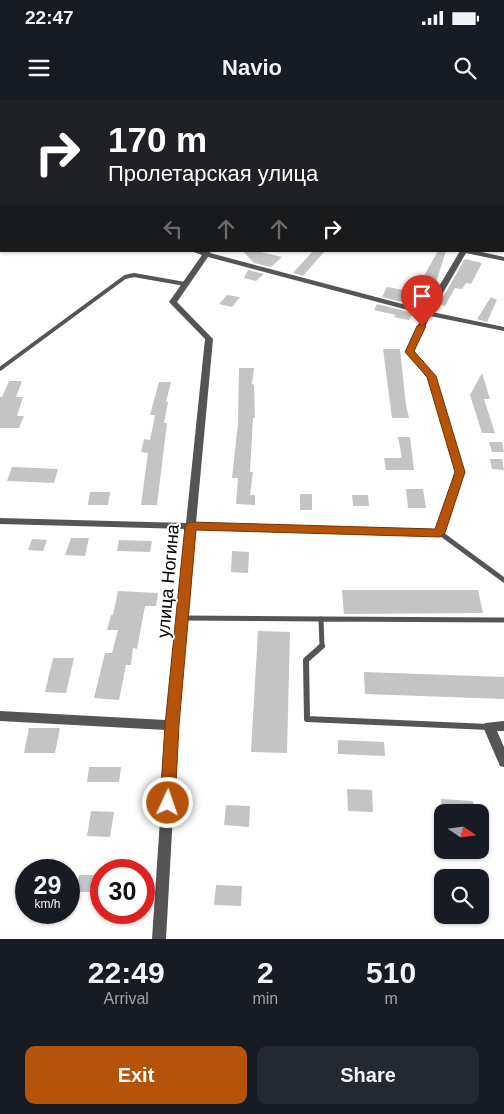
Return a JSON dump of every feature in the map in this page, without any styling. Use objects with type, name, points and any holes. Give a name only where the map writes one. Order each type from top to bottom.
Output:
[{"type":"street","points":[[203,252],[428,313],[504,329]]},
{"type":"street","name":"улица Ногина","points":[[159,939],[172,725],[209,339],[173,302],[203,252]]},
{"type":"street","points":[[0,521],[440,533],[460,472],[432,376],[410,352],[428,313],[464,252]]},
{"type":"street","points":[[470,252],[504,259]]},
{"type":"street","points":[[0,716],[172,725]]},
{"type":"street","points":[[504,726],[489,727],[504,762]]},
{"type":"lane","points":[[0,368],[124,277],[134,275],[185,284]]},
{"type":"lane","points":[[440,533],[504,580]]},
{"type":"lane","points":[[182,618],[504,620]]},
{"type":"lane","points":[[321,619],[322,646],[306,660],[307,718],[489,727]]},
{"type":"building","points":[[244,252],[260,252],[282,257],[271,267],[254,263]]},
{"type":"building","points":[[312,252],[324,252],[303,276],[293,273]]},
{"type":"building","points":[[437,252],[446,252],[428,302],[421,301],[417,306],[382,297],[387,287],[415,292]]},
{"type":"building","points":[[465,259],[482,263],[471,284],[466,283],[462,289],[455,288],[445,306],[439,304]]},
{"type":"building","points":[[248,270],[264,274],[256,281],[244,278]]},
{"type":"building","points":[[227,295],[240,297],[232,307],[219,304]]},
{"type":"building","points":[[491,297],[497,300],[487,322],[477,319]]},
{"type":"building","points":[[377,304],[413,313],[409,320],[394,317],[396,315],[374,310]]},
{"type":"building","points":[[383,349],[400,349],[409,418],[392,418]]},
{"type":"building","points":[[239,368],[254,368],[252,384],[254,385],[255,418],[253,418],[250,472],[253,472],[250,495],[255,495],[255,505],[236,504],[238,478],[232,478],[238,423]]},
{"type":"building","points":[[482,373],[490,399],[484,399],[495,433],[482,433],[470,395]]},
{"type":"building","points":[[9,381],[22,381],[16,397],[23,397],[17,416],[24,416],[19,428],[0,428],[0,397],[2,397]]},
{"type":"building","points":[[159,382],[171,382],[166,402],[168,402],[164,423],[167,423],[157,505],[141,505],[148,453],[141,452],[144,439],[150,440],[155,415],[150,415]]},
{"type":"building","points":[[398,437],[410,437],[414,470],[386,470],[384,458],[402,458]]},
{"type":"building","points":[[489,442],[502,442],[504,452],[492,452]]},
{"type":"building","points":[[490,459],[502,459],[504,470],[492,469]]},
{"type":"building","points":[[12,467],[58,469],[54,483],[7,481]]},
{"type":"building","points":[[406,489],[423,489],[426,508],[408,508]]},
{"type":"building","points":[[90,492],[110,492],[108,505],[88,505]]},
{"type":"building","points":[[300,494],[312,494],[312,510],[300,510]]},
{"type":"building","points":[[352,495],[368,495],[369,506],[353,506]]},
{"type":"building","points":[[71,538],[89,538],[85,556],[65,555]]},
{"type":"building","points":[[32,539],[47,540],[43,551],[28,550]]},
{"type":"building","points":[[119,540],[152,541],[150,552],[117,551]]},
{"type":"building","points":[[232,551],[249,552],[248,573],[231,572]]},
{"type":"building","points":[[342,590],[478,590],[483,613],[344,614]]},
{"type":"building","points":[[118,591],[158,593],[156,606],[145,606],[137,649],[133,648],[131,665],[126,665],[119,700],[94,698],[105,653],[112,653],[118,630],[107,630],[111,615],[113,615]]},
{"type":"building","points":[[258,631],[290,632],[287,753],[251,752]]},
{"type":"building","points":[[53,658],[74,658],[66,693],[45,692]]},
{"type":"building","points":[[364,672],[504,677],[504,699],[365,694]]},
{"type":"building","points":[[29,728],[60,728],[55,753],[24,753]]},
{"type":"building","points":[[338,740],[384,742],[385,756],[338,754]]},
{"type":"building","points":[[89,767],[121,767],[119,782],[87,782]]},
{"type":"building","points":[[347,789],[372,790],[373,812],[348,811]]},
{"type":"building","points":[[441,799],[473,801],[473,804],[441,804]]},
{"type":"building","points":[[226,805],[250,806],[249,827],[224,825]]},
{"type":"building","points":[[91,811],[114,812],[110,837],[87,836]]},
{"type":"building","points":[[80,875],[90,875],[90,892],[80,892]]},
{"type":"building","points":[[216,885],[242,886],[241,906],[214,905]]},
{"type":"route","points":[[168,803],[172,725],[191,526],[440,533],[460,472],[432,376],[410,352],[422,326]]}]
